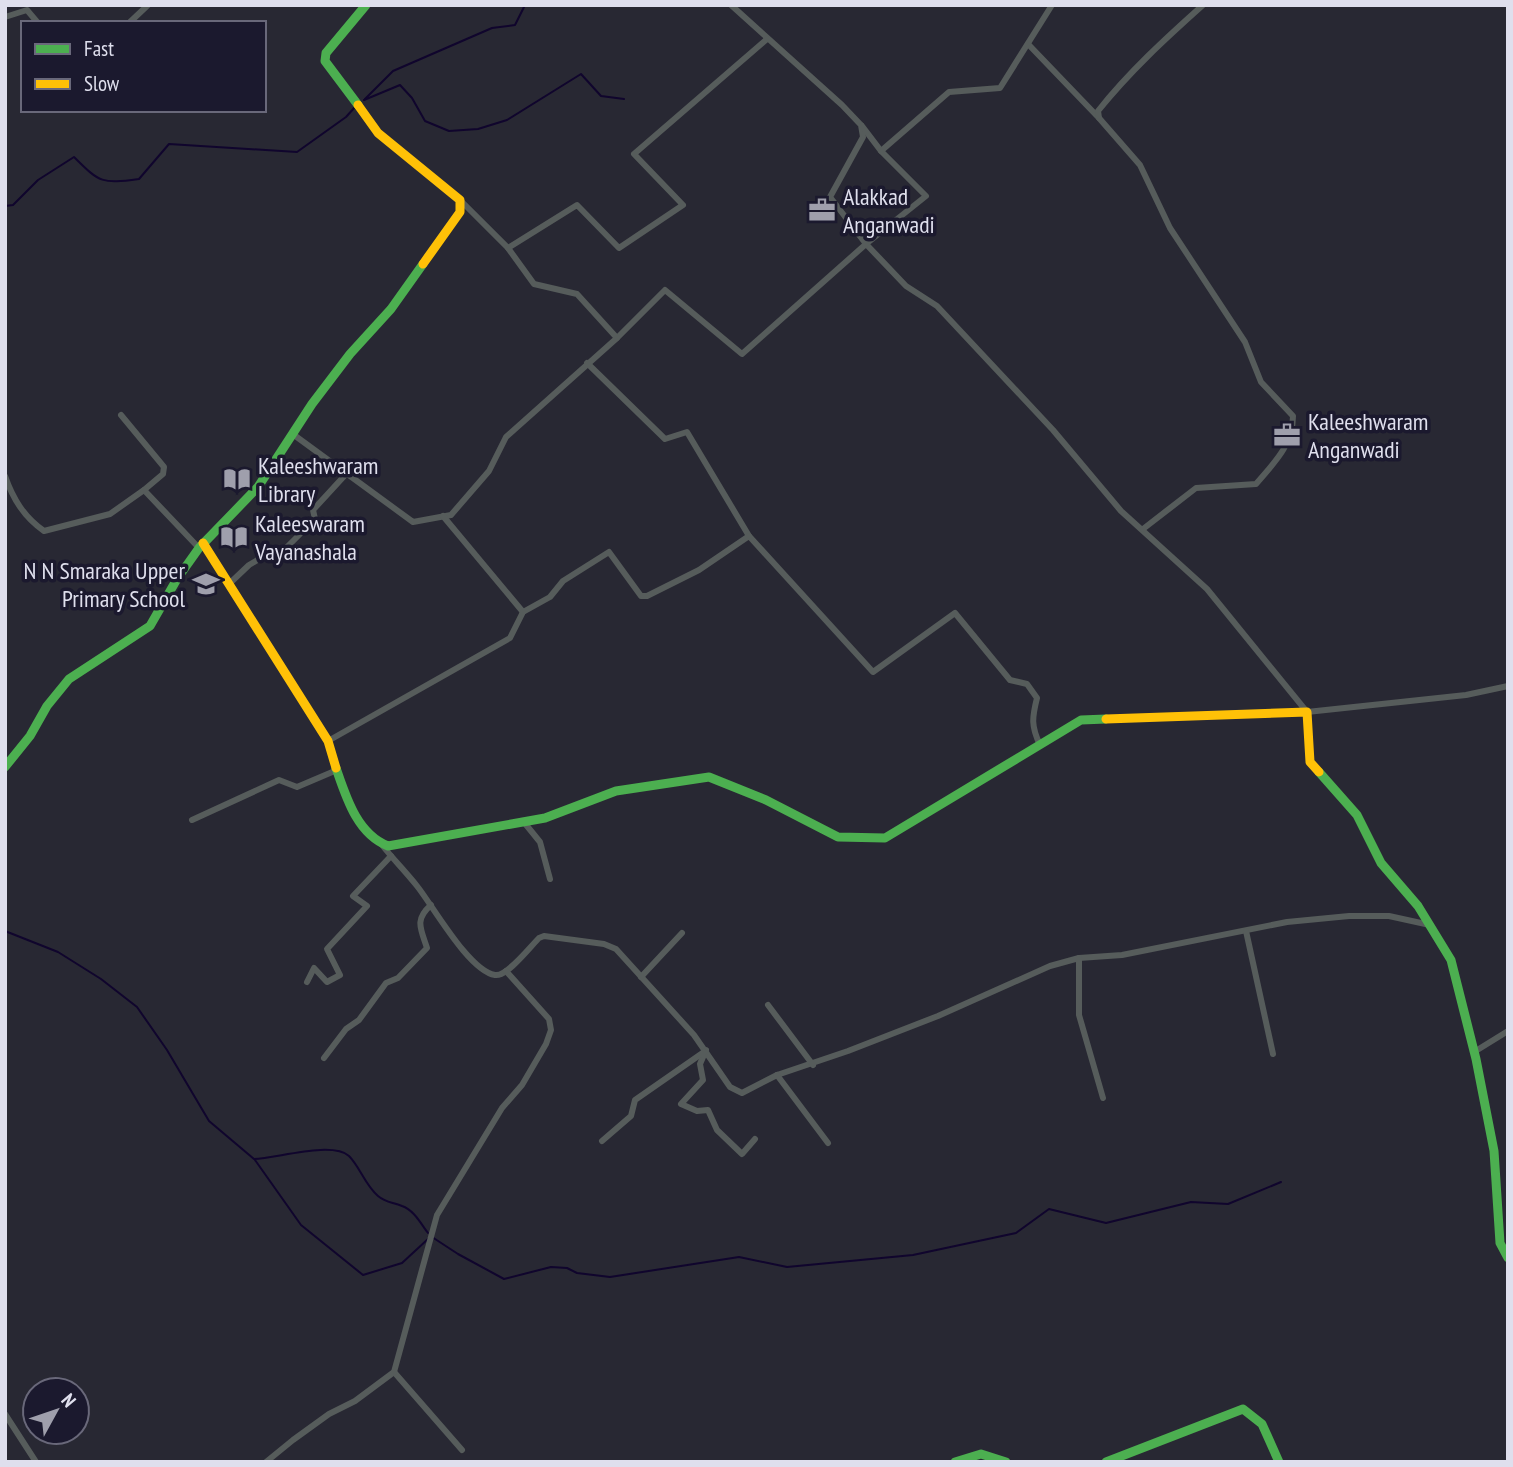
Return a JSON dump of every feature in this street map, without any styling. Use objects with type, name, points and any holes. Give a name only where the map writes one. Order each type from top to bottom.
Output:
[{"type":"street","points":[[131,21],[148,5]]},
{"type":"street","points":[[366,5],[326,53],[325,61],[378,133],[460,200],[508,248],[534,284],[577,294],[617,338]]},
{"type":"street","points":[[294,435],[413,522],[451,515],[489,471],[506,437],[617,338],[665,290],[742,354],[866,244],[926,196],[881,151],[842,105],[731,5]]},
{"type":"street","points":[[881,151],[949,92],[1000,88],[1052,5]]},
{"type":"street","points":[[1099,118],[1098,111],[1111,95],[1168,36],[1203,5]]},
{"type":"street","points":[[5,17],[27,10],[36,21]]},
{"type":"street","points":[[508,248],[577,205],[619,248],[683,205],[634,154],[767,39]]},
{"type":"street","points":[[1028,44],[1140,165],[1170,228],[1245,342],[1261,382],[1293,416],[1293,429],[1286,449],[1256,484],[1196,488],[1143,529]]},
{"type":"street","points":[[861,125],[863,137],[830,197],[866,244],[906,286],[937,306],[1053,430],[1121,511],[1207,589],[1307,712],[1310,762],[1357,816],[1381,863],[1418,906],[1451,960],[1474,1052],[1494,1151],[1500,1243],[1508,1258]]},
{"type":"street","points":[[5,767],[69,679],[150,626],[177,579],[201,546],[258,487],[312,404],[350,354],[391,309],[460,212],[460,200]]},
{"type":"street","points":[[587,363],[665,439],[687,432],[749,536],[873,672],[955,613],[1010,680],[1027,684],[1037,698],[1032,729],[1040,745]]},
{"type":"street","points":[[5,476],[13,499],[35,525],[44,531],[110,514],[163,474],[164,467],[121,415]]},
{"type":"street","points":[[229,584],[260,558],[286,548],[315,519],[313,510],[347,473]]},
{"type":"street","points":[[144,490],[201,546],[229,584],[328,741],[346,798],[358,820],[368,834],[382,845],[463,949],[482,969],[495,975],[506,971],[540,938],[547,936],[612,947],[679,1017],[706,1050],[730,1087],[736,1091],[742,1093],[777,1075],[813,1065],[937,1016],[1049,967],[1079,958],[1122,955],[1287,922],[1349,916],[1389,916],[1430,925]]},
{"type":"street","points":[[443,516],[523,612]]},
{"type":"street","points":[[328,741],[510,638],[523,612],[550,597],[564,582],[609,552],[641,596],[647,596],[699,570],[749,536]]},
{"type":"street","points":[[382,845],[545,818],[616,791],[709,777],[766,800],[838,837],[885,838],[1081,720],[1307,712],[1466,695],[1508,686]]},
{"type":"street","points":[[192,820],[279,780],[297,787],[337,770]]},
{"type":"street","points":[[523,821],[540,842],[550,879]]},
{"type":"street","points":[[307,982],[314,968],[327,982],[340,975],[327,949],[367,906],[353,896],[391,856]]},
{"type":"street","points":[[324,1058],[346,1029],[359,1020],[386,983],[398,978],[427,948],[419,923],[423,912],[431,905]]},
{"type":"street","points":[[1246,931],[1273,1054]]},
{"type":"street","points":[[641,977],[682,933]]},
{"type":"street","points":[[1079,958],[1079,1015],[1103,1098]]},
{"type":"street","points":[[266,1462],[293,1440],[355,1401],[394,1372],[437,1215],[502,1108],[522,1085],[546,1044],[551,1030],[549,1019],[506,971]]},
{"type":"street","points":[[768,1005],[813,1065]]},
{"type":"street","points":[[1474,1052],[1508,1031]]},
{"type":"street","points":[[706,1050],[700,1064],[703,1080],[681,1104],[697,1111],[708,1110],[717,1130],[742,1154],[755,1139]]},
{"type":"street","points":[[602,1141],[631,1116],[635,1100],[706,1050]]},
{"type":"street","points":[[777,1075],[828,1143]]},
{"type":"street","points":[[394,1372],[462,1450]]},
{"type":"street","points":[[1106,1462],[1243,1409],[1252,1412],[1263,1423],[1279,1462]]},
{"type":"street","points":[[5,1414],[36,1462]]},
{"type":"street","points":[[955,1462],[965,1457],[989,1453],[1006,1462]]},
{"type":"waterway","points":[[365,99],[393,71],[492,28],[515,25],[525,5]]},
{"type":"waterway","points":[[364,100],[400,85],[412,98],[425,121],[449,131],[478,129],[507,120],[581,74],[601,96],[624,99]]},
{"type":"waterway","points":[[5,206],[13,205],[38,180],[74,157],[96,177],[117,181],[139,179],[169,144],[297,152],[346,117],[355,107]]},
{"type":"waterway","points":[[5,931],[58,952],[101,979],[137,1007],[167,1050],[209,1121],[254,1159],[318,1150],[341,1152],[353,1160],[378,1196],[410,1211],[428,1233]]},
{"type":"waterway","points":[[255,1160],[301,1225],[363,1275],[402,1263],[428,1239]]},
{"type":"waterway","points":[[432,1237],[504,1279],[551,1267],[610,1277],[739,1257],[787,1267],[913,1255],[1016,1233],[1049,1209],[1106,1223],[1191,1202],[1228,1204],[1281,1182]]},
{"type":"traffic: fast","points":[[358,105],[325,61],[326,53],[366,5]]},
{"type":"traffic: fast","points":[[5,767],[69,679],[150,626],[177,579],[199,548],[258,487],[312,404],[350,354],[391,309],[423,264]]},
{"type":"traffic: fast","points":[[336,768],[361,824],[368,833],[388,846],[545,818],[616,791],[709,777],[766,800],[838,837],[885,838],[1081,720],[1106,719]]},
{"type":"traffic: fast","points":[[1319,772],[1357,815],[1381,863],[1418,906],[1451,960],[1476,1059],[1494,1151],[1500,1243],[1508,1258]]},
{"type":"traffic: fast","points":[[1106,1462],[1243,1409],[1262,1424],[1279,1462]]},
{"type":"traffic: fast","points":[[955,1462],[981,1454],[1006,1462]]},
{"type":"traffic: slow","points":[[358,105],[378,133],[460,200],[460,212],[423,264]]},
{"type":"traffic: slow","points":[[203,543],[328,741],[336,768]]},
{"type":"traffic: slow","points":[[1106,719],[1307,712],[1310,762],[1319,772]]},
{"type":"place","name":"Alakkad Anganwadi","points":[[822,210]]},
{"type":"place","name":"Kaleeshwaram Anganwadi","points":[[1287,435]]},
{"type":"place","name":"Kaleeshwaram Library","points":[[237,479]]},
{"type":"place","name":"Kaleeswaram Vayanashala","points":[[234,537]]},
{"type":"place","name":"N N Smaraka Upper Primary School","points":[[206,584]]}]
